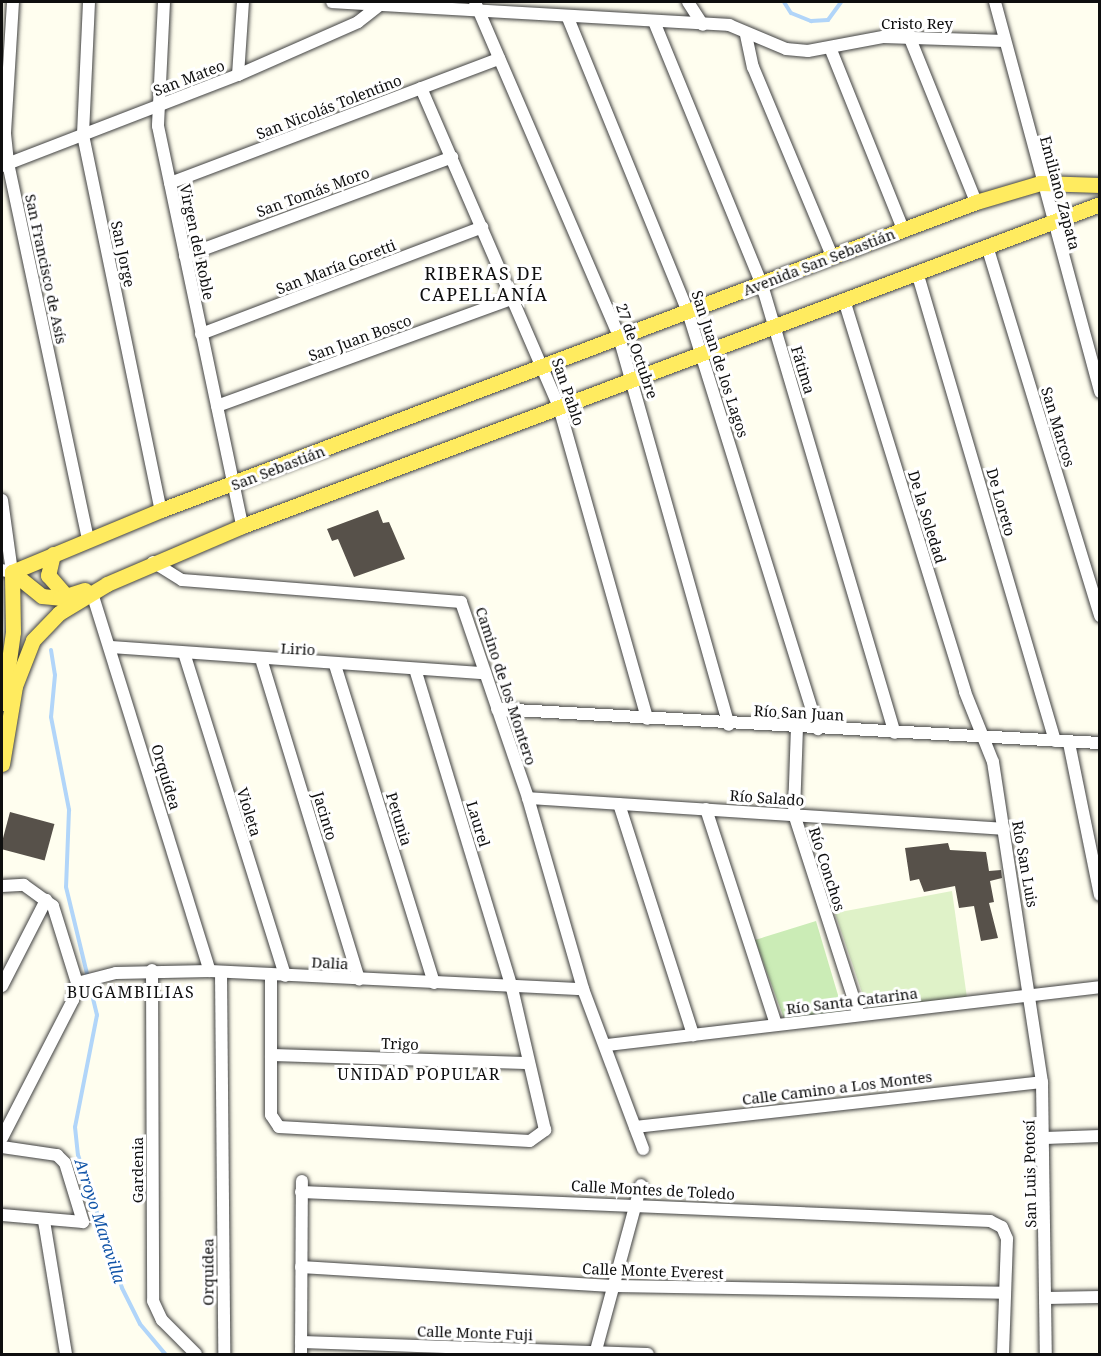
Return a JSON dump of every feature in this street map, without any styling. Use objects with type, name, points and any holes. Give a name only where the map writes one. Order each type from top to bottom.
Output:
[{"type":"main road","name":"Avenida San Sebastián","points":[[544,366],[976,202],[1040,183],[1100,185]]},
{"type":"main road","points":[[2,764],[20,669],[33,640],[45,624],[107,584],[153,562],[242,526],[1100,204]]},
{"type":"main road","name":"San Sebastián","points":[[7,571],[161,510],[230,486],[544,366]]},
{"type":"main road","points":[[53,554],[48,575],[66,596]]},
{"type":"main road","points":[[7,571],[42,596],[66,596],[107,584]]},
{"type":"main road","points":[[2,606],[7,571]]},
{"type":"main road","points":[[7,571],[13,632],[2,721],[7,736]]},
{"type":"street","name":"San Francisco de Asís","points":[[13,2],[4,134],[5,164],[88,540]]},
{"type":"street","name":"San Jorge","points":[[89,2],[83,135],[161,510]]},
{"type":"street","name":"Virgen del Roble","points":[[164,2],[158,105],[170,183],[217,406],[230,486],[242,526]]},
{"type":"street","points":[[238,75],[243,2]]},
{"type":"street","name":"Cristo Rey","points":[[332,2],[380,5],[477,4],[568,18],[655,24],[729,25],[746,35],[786,49],[831,50],[909,36],[1005,41]]},
{"type":"street","points":[[688,2],[703,25]]},
{"type":"street","name":"Emiliano Zapata","points":[[995,2],[1040,183],[1096,363],[1100,392]]},
{"type":"street","name":"27 de Octubre","points":[[477,4],[619,337],[729,725]]},
{"type":"street","name":"San Mateo","points":[[5,164],[238,75],[358,22],[380,5]]},
{"type":"street","name":"San Juan de los Lagos","points":[[568,18],[703,353],[818,729]]},
{"type":"street","name":"Fátima","points":[[655,24],[762,285],[895,733]]},
{"type":"street","points":[[746,35],[753,67],[832,256]]},
{"type":"street","points":[[909,36],[976,202]]},
{"type":"street","points":[[831,50],[903,229]]},
{"type":"street","name":"San Nicolás Tolentino","points":[[170,183],[499,59]]},
{"type":"street","name":"San Pablo","points":[[422,88],[544,366],[559,407],[647,719]]},
{"type":"street","name":"San Tomás Moro","points":[[185,255],[452,157]]},
{"type":"street","name":"San María Goretti","points":[[201,334],[482,227]]},
{"type":"street","name":"San Marcos","points":[[987,246],[1100,616]]},
{"type":"street","name":"De Loreto","points":[[917,272],[1055,741]]},
{"type":"street","name":"San Juan Bosco","points":[[217,406],[513,298]]},
{"type":"street","name":"De la Soledad","points":[[844,300],[985,741]]},
{"type":"street","points":[[2,500],[7,571]]},
{"type":"street","name":"Camino de los Montero","points":[[153,562],[182,579],[458,599],[528,798],[583,989],[607,1045],[643,1149]]},
{"type":"street","name":"Orquídea","points":[[89,595],[110,647],[216,972],[224,1354]]},
{"type":"street","name":"Lirio","points":[[110,647],[262,662],[485,673]]},
{"type":"street","name":"Violeta","points":[[185,656],[285,976]]},
{"type":"street","name":"Jacinto","points":[[262,662],[359,980]]},
{"type":"street","name":"Petunia","points":[[335,665],[434,982]]},
{"type":"street","name":"Laurel","points":[[271,1055],[271,1115],[279,1126],[530,1142],[540,1138],[546,1124],[527,1063],[512,988],[415,669]]},
{"type":"street","name":"Río San Juan","points":[[497,710],[895,733],[985,741],[1100,743]]},
{"type":"street","name":"Río Conchos","points":[[797,727],[794,814],[859,1015]]},
{"type":"street","name":"Río San Luis","points":[[985,741],[1004,829],[1032,994]]},
{"type":"street","points":[[1069,743],[1100,895]]},
{"type":"street","name":"Río Salado","points":[[528,798],[1004,829]]},
{"type":"street","points":[[619,804],[693,1035]]},
{"type":"street","points":[[706,809],[776,1025]]},
{"type":"street","points":[[2,886],[24,885],[46,900],[79,982],[73,1000],[2,1138]]},
{"type":"street","points":[[2,986],[46,900]]},
{"type":"street","name":"Dalia","points":[[79,982],[104,974],[152,970],[271,977],[434,982],[512,988],[583,989]]},
{"type":"street","name":"Gardenia","points":[[152,970],[153,1301],[162,1320],[195,1354]]},
{"type":"street","points":[[271,977],[271,1055]]},
{"type":"street","name":"Río Santa Catarina","points":[[607,1045],[1100,987]]},
{"type":"street","name":"San Luis Potosí","points":[[1032,994],[1042,1082],[1045,1138],[1046,1354]]},
{"type":"street","name":"Trigo","points":[[271,1055],[527,1063]]},
{"type":"street","name":"Calle Camino a Los Montes","points":[[635,1126],[1042,1082]]},
{"type":"street","points":[[1045,1138],[1100,1136]]},
{"type":"street","points":[[2,1147],[52,1152],[62,1159],[83,1222],[5,1217]]},
{"type":"street","points":[[595,1353],[638,1203],[641,1185]]},
{"type":"street","name":"Calle Montes de Toledo","points":[[301,1267],[301,1187],[990,1221],[1002,1227],[1007,1239],[1004,1293]]},
{"type":"street","points":[[44,1221],[66,1354]]},
{"type":"street","points":[[301,1267],[301,1348]]},
{"type":"street","name":"Calle Monte Everest","points":[[301,1267],[615,1286],[1004,1293]]},
{"type":"street","points":[[1003,1354],[1004,1293]]},
{"type":"street","points":[[1046,1298],[1100,1297]]},
{"type":"street","name":"Calle Monte Fuji","points":[[301,1348],[648,1354]]},
{"type":"green space","points":[[952,891],[967,998],[868,1010],[835,913]]},
{"type":"green space","points":[[816,921],[843,1012],[785,1021],[755,940]]},
{"type":"building","points":[[378,510],[383,523],[389,522],[405,559],[354,577],[338,539],[332,541],[327,529]]},
{"type":"building","points":[[10,812],[54,824],[45,861],[2,849]]},
{"type":"building","points":[[948,843],[950,850],[986,852],[989,871],[1001,870],[1002,878],[990,881],[994,902],[989,903],[998,938],[981,941],[974,906],[959,908],[955,886],[924,892],[919,879],[910,881],[905,848]]},
{"type":"waterway","points":[[784,2],[791,13],[811,21],[828,20],[841,2]]},
{"type":"waterway","name":"Arroyo Maravilla","points":[[51,650],[55,675],[51,717],[69,810],[66,887],[97,1015],[75,1127],[78,1155],[122,1288],[140,1324],[165,1354]]},
{"type":"district","name":"RIBERAS DE CAPELLANÍA","points":[[484,284]]},
{"type":"district","name":"BUGAMBILIAS","points":[[131,992]]},
{"type":"district","name":"UNIDAD POPULAR","points":[[419,1074]]}]
